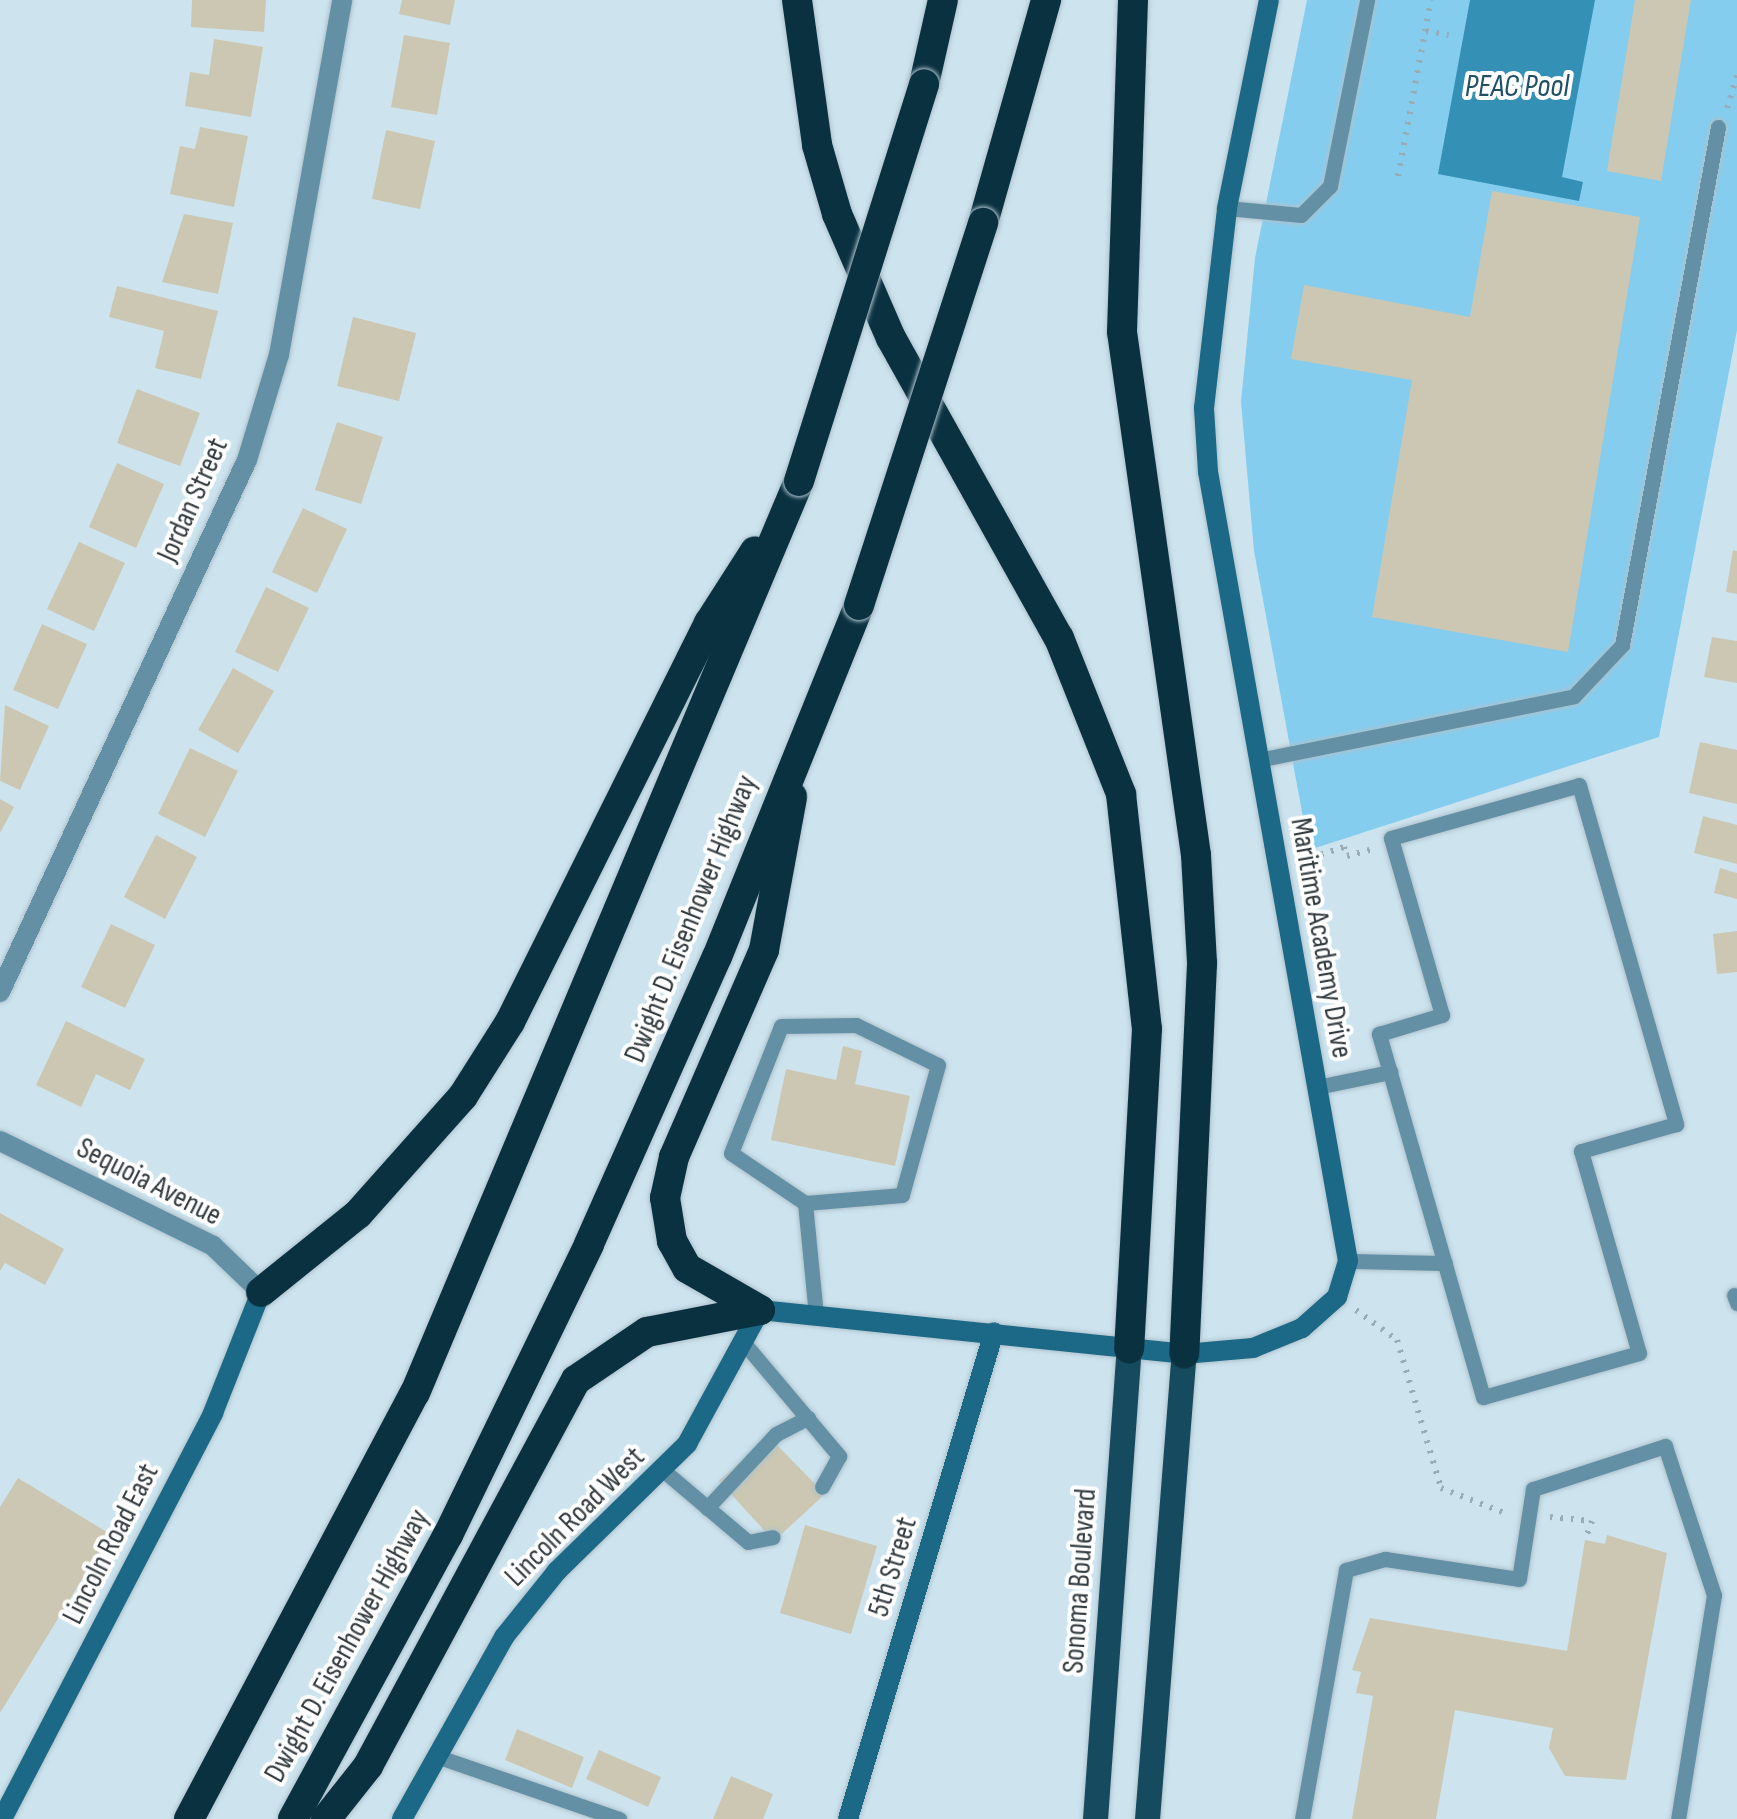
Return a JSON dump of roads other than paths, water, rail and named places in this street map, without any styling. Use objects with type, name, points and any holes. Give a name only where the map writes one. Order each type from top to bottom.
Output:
[{"type":"highway","points":[[797,0],[817,145],[836,214],[891,338],[1059,638],[1121,794],[1147,1030],[1130,1348]]},
{"type":"highway","name":"Dwight D. Eisenhower Highway","points":[[189,1819],[415,1392],[799,481],[924,84],[943,0]]},
{"type":"highway","name":"Dwight D. Eisenhower Highway","points":[[292,1819],[448,1536],[590,1244],[718,957],[807,718],[859,606],[983,223],[1046,0]]},
{"type":"highway","points":[[1133,0],[1122,332],[1196,855],[1202,964],[1184,1354]]},
{"type":"highway","points":[[261,1292],[358,1214],[463,1096],[510,1022],[709,623],[799,481]]},
{"type":"highway","points":[[760,1310],[688,1268],[672,1241],[665,1198],[674,1158],[764,950],[807,718]]},
{"type":"highway","points":[[326,1819],[368,1766],[576,1380],[647,1332],[760,1310]]},
{"type":"main road","name":"Sonoma Boulevard","points":[[1095,1819],[1130,1348]]},
{"type":"main road","points":[[1147,1819],[1184,1354]]},
{"type":"street","name":"Jordan Street","points":[[0,992],[247,460],[279,355],[342,0]]},
{"type":"street","name":"Maritime Academy Drive","points":[[1184,1354],[1253,1348],[1302,1328],[1336,1297],[1348,1260],[1207,456],[1207,347],[1227,208],[1269,0]]},
{"type":"street","name":"Sequoia Avenue","points":[[0,1141],[213,1246],[261,1292]]},
{"type":"street","name":"Lincoln Road East","points":[[2,1819],[212,1414],[261,1292]]},
{"type":"street","points":[[760,1310],[1184,1354]]},
{"type":"street","name":"Lincoln Road West","points":[[402,1819],[436,1756],[537,1593],[664,1471],[719,1396],[760,1310]]},
{"type":"street","name":"5th Street","points":[[848,1819],[994,1332]]},
{"type":"lane","points":[[1227,208],[1300,215],[1324,195],[1367,0]]},
{"type":"lane","points":[[1258,760],[1574,696],[1622,646],[1718,127]]},
{"type":"lane","points":[[1579,785],[1676,1124],[1580,1151],[1639,1353],[1483,1397],[1445,1263],[1379,1034],[1442,1015],[1391,838],[1579,785]]},
{"type":"lane","points":[[805,1203],[902,1195],[938,1065],[856,1025],[781,1026],[732,1153],[805,1203],[816,1315]]},
{"type":"lane","points":[[1318,1086],[1390,1072]]},
{"type":"lane","points":[[1348,1260],[1445,1263]]},
{"type":"lane","points":[[744,1343],[840,1456],[822,1487]]},
{"type":"lane","points":[[708,1508],[776,1434],[808,1418]]},
{"type":"lane","points":[[1302,1819],[1346,1570],[1384,1558],[1520,1580],[1533,1489],[1665,1446],[1714,1595],[1678,1819]]},
{"type":"lane","points":[[664,1471],[748,1542],[772,1538]]},
{"type":"lane","points":[[436,1756],[619,1819]]},
{"type":"water","name":"PEAC Pool","points":[[1470,0],[1595,0],[1562,177],[1583,182],[1579,201],[1438,174]]}]
